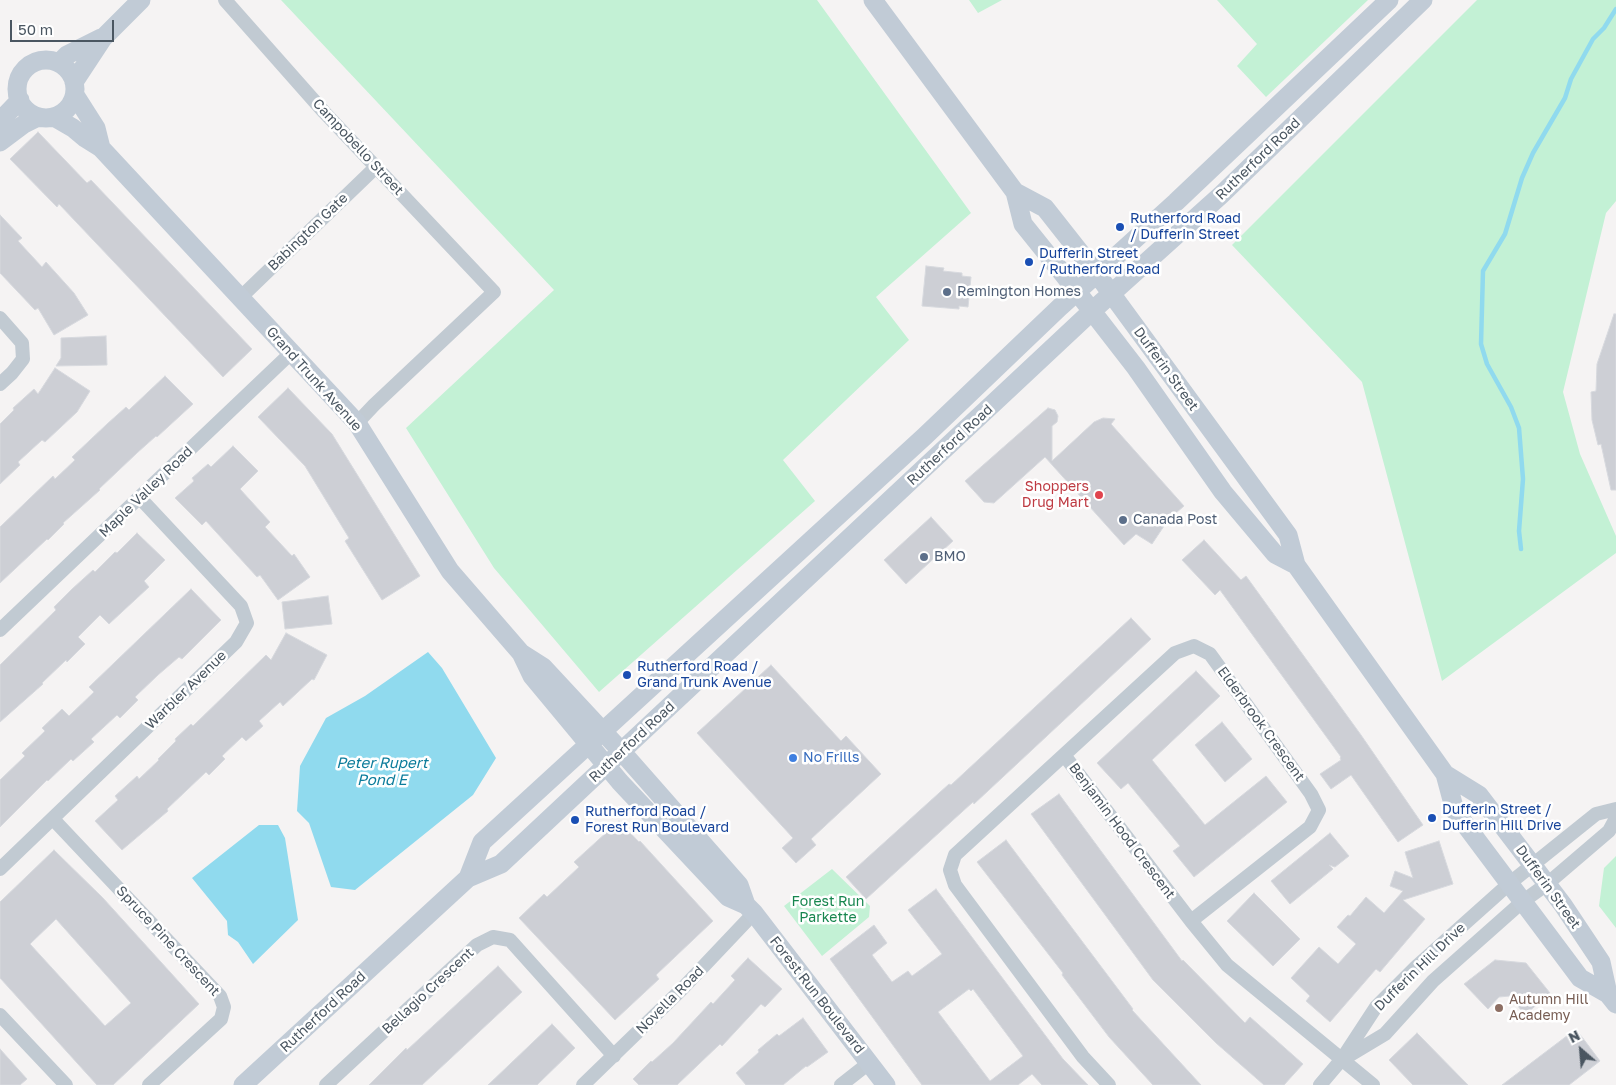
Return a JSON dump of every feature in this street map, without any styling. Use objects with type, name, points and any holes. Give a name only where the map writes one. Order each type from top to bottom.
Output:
[{"type":"main road","points":[[58,63],[68,55],[102,38],[141,0]]},
{"type":"main road","name":"Dufferin Street","points":[[873,0],[1015,192],[1023,224],[1136,368],[1223,492],[1275,554],[1296,564]]},
{"type":"main road","name":"Rutherford Road","points":[[468,878],[482,842],[925,436],[1076,292],[1176,202],[1389,0]]},
{"type":"main road","name":"Rutherford Road","points":[[243,1085],[468,878],[501,864],[1092,311],[1221,195],[1423,0]]},
{"type":"main road","points":[[0,142],[24,124],[67,109],[75,89],[102,38]]},
{"type":"main road","points":[[46,117],[30,113],[20,100],[18,85],[24,70],[40,61],[58,63],[71,74],[75,89]]},
{"type":"main road","name":"Grand Trunk Avenue","points":[[75,89],[96,128],[101,148]]},
{"type":"main road","points":[[0,121],[20,100]]},
{"type":"main road","name":"Grand Trunk Avenue","points":[[46,117],[73,128],[101,148],[357,423],[450,571],[521,654],[532,676],[607,766]]},
{"type":"main road","name":"Dufferin Street","points":[[1015,192],[1045,208],[1097,274],[1288,536],[1296,564],[1445,774],[1456,811],[1580,978],[1612,999]]},
{"type":"main road","name":"Grand Trunk Avenue","points":[[521,654],[544,667],[622,752]]},
{"type":"main road","name":"Forest Run Boulevard","points":[[622,752],[739,885],[750,909],[886,1085]]},
{"type":"main road","name":"Forest Run Boulevard","points":[[607,766],[728,897],[750,909]]},
{"type":"main road","name":"Dufferin Street","points":[[1445,774],[1479,795],[1547,884],[1601,962],[1612,999]]},
{"type":"street","name":"Campobello Street","points":[[225,0],[324,112],[494,292],[357,423]]},
{"type":"street","name":"Babington Gate","points":[[240,298],[376,167]]},
{"type":"street","points":[[0,318],[22,343],[23,359],[0,384]]},
{"type":"street","name":"Maple Valley Road","points":[[0,630],[291,353]]},
{"type":"street","name":"Warbler Avenue","points":[[0,869],[236,642],[247,623],[241,606],[140,498]]},
{"type":"street","name":"Elderbrook Crescent","points":[[1064,755],[1175,653],[1194,646],[1210,654],[1311,794],[1319,810],[1310,827],[1191,921]]},
{"type":"street","name":"Benjamin Hood Crescent","points":[[1108,1085],[1084,1057],[955,885],[950,870],[955,855],[1064,755],[1227,965],[1373,1085]]},
{"type":"street","name":"Dufferin Hill Drive","points":[[1320,1085],[1342,1060],[1376,1008],[1416,967],[1510,883],[1596,814],[1616,809]]},
{"type":"street","name":"Spruce Pine Crescent","points":[[53,818],[220,996],[224,1007],[221,1019],[149,1085]]},
{"type":"street","name":"Dufferin Hill Drive","points":[[1342,1060],[1384,1034],[1433,981],[1522,902],[1547,884],[1609,831],[1616,818]]},
{"type":"street","name":"Novella Road","points":[[583,1085],[682,989],[750,909]]},
{"type":"street","name":"Bellagio Crescent","points":[[326,1085],[477,945],[493,937],[510,940],[614,1056]]},
{"type":"street","points":[[0,1015],[66,1085]]},
{"type":"street","points":[[841,1085],[869,1063]]},
{"type":"green space","points":[[281,0],[817,0],[971,213],[876,297],[909,340],[783,460],[815,501],[599,692],[494,568],[406,428],[554,290]]},
{"type":"green space","points":[[969,0],[1002,0],[978,13]]},
{"type":"green space","points":[[1217,0],[1368,0],[1266,97],[1237,66],[1257,44]]},
{"type":"green space","points":[[1477,0],[1616,0],[1616,201],[1606,213],[1563,392],[1580,454],[1616,536],[1616,553],[1442,681],[1362,382],[1232,245]]},
{"type":"green space","points":[[1616,856],[1616,928],[1599,906],[1604,868]]},
{"type":"green space","name":"Forest Run Parkette","points":[[832,869],[870,906],[869,917],[822,956],[784,906]]},
{"type":"water","name":"Peter Rupert Pond E","points":[[428,652],[442,668],[496,758],[473,795],[355,890],[331,887],[309,823],[297,811],[300,766],[326,718],[365,696]]},
{"type":"water","points":[[259,825],[278,825],[285,838],[298,920],[253,964],[238,942],[228,935],[227,921],[192,878]]},
{"type":"building","points":[[38,132],[87,183],[91,180],[252,349],[223,377],[59,204],[57,207],[10,159]]},
{"type":"building","points":[[0,215],[22,238],[18,241],[42,267],[46,262],[74,293],[88,315],[54,335],[38,308],[35,310],[0,273]]},
{"type":"building","name":"Remington Homes","points":[[926,266],[944,268],[943,271],[962,273],[962,276],[971,277],[968,307],[959,306],[959,309],[922,306]]},
{"type":"building","points":[[1614,314],[1616,314],[1616,490],[1611,490],[1601,444],[1598,445],[1592,420],[1591,392],[1596,391],[1597,364]]},
{"type":"building","points":[[106,336],[107,365],[56,366],[61,358],[61,338]]},
{"type":"building","points":[[55,368],[90,391],[77,412],[45,442],[42,440],[18,462],[20,465],[0,484],[0,424],[14,410],[13,408],[34,389],[38,394]]},
{"type":"building","points":[[165,376],[193,404],[137,453],[63,523],[48,540],[0,583],[0,527],[53,476],[55,479],[75,460],[72,457],[107,424],[126,407],[129,410]]},
{"type":"building","points":[[288,388],[332,434],[420,576],[382,600],[345,541],[349,538],[305,466],[258,417]]},
{"type":"building","points":[[1048,408],[1055,410],[1058,416],[1057,422],[1052,426],[1052,461],[1094,422],[1103,418],[1115,419],[1111,424],[1184,506],[1168,520],[1152,544],[1136,534],[1124,545],[1045,457],[994,503],[984,502],[965,481]]},
{"type":"building","points":[[233,446],[258,471],[240,489],[270,522],[265,527],[292,556],[294,554],[310,577],[278,600],[260,575],[257,577],[206,521],[202,525],[175,498],[194,481],[192,478],[208,464],[211,467]]},
{"type":"building","points":[[931,517],[953,541],[906,584],[884,560]]},
{"type":"building","points":[[137,533],[165,560],[144,581],[149,587],[109,624],[100,615],[78,637],[85,644],[0,722],[0,665],[56,610],[54,607],[72,589],[93,570],[95,572]]},
{"type":"building","points":[[1204,540],[1241,580],[1246,576],[1361,735],[1423,825],[1398,842],[1351,775],[1331,789],[1320,774],[1341,760],[1341,757],[1220,590],[1215,595],[1182,560]]},
{"type":"building","points":[[191,589],[221,620],[182,659],[179,657],[158,675],[135,697],[138,700],[120,718],[117,715],[91,739],[94,742],[73,761],[71,759],[47,780],[0,827],[0,780],[25,756],[22,753],[45,731],[42,728],[62,709],[69,716],[94,692],[89,687]]},
{"type":"building","points":[[328,596],[332,624],[285,629],[282,602]]},
{"type":"building","points":[[1131,618],[1151,639],[974,804],[973,802],[866,899],[846,877],[949,784],[951,785]]},
{"type":"building","points":[[286,633],[327,655],[314,680],[312,679],[283,706],[280,702],[259,721],[263,726],[246,741],[242,737],[222,756],[225,759],[209,775],[206,772],[167,809],[168,811],[122,850],[95,821],[118,800],[115,796],[137,776],[139,779],[159,760],[176,741],[175,739],[191,724],[193,726],[266,655],[271,660]]},
{"type":"building","name":"No Frills","points":[[771,665],[841,741],[846,736],[881,774],[811,839],[816,845],[796,863],[782,848],[793,838],[697,733]]},
{"type":"building","points":[[1196,671],[1220,696],[1152,760],[1205,825],[1266,776],[1287,802],[1194,877],[1173,851],[1180,846],[1128,783],[1121,789],[1097,763]]},
{"type":"building","points":[[1222,722],[1252,759],[1225,782],[1195,745]]},
{"type":"building","points":[[1059,794],[1182,961],[1245,1023],[1250,1017],[1303,1064],[1284,1085],[1264,1085],[1216,1043],[1153,980],[1031,814]]},
{"type":"building","points":[[619,821],[640,841],[713,921],[656,975],[659,979],[615,1020],[519,918],[544,894],[547,897],[579,867],[574,862]]},
{"type":"building","points":[[1330,833],[1349,856],[1335,867],[1329,865],[1333,869],[1290,904],[1271,881]]},
{"type":"building","points":[[1006,840],[1132,1010],[1201,1085],[1153,1085],[1109,1037],[1062,975],[1063,973],[977,862]]},
{"type":"building","points":[[1439,841],[1453,884],[1403,900],[1425,919],[1380,972],[1376,969],[1330,1022],[1306,1001],[1310,996],[1291,978],[1319,947],[1338,964],[1356,944],[1337,927],[1348,915],[1350,916],[1366,897],[1384,913],[1403,891],[1390,886],[1395,871],[1413,878],[1405,852]]},
{"type":"building","points":[[54,850],[103,898],[199,1004],[113,1085],[97,1085],[0,978],[0,902]],"holes":[[[56,919],[131,1003],[105,1026],[30,944]]]},
{"type":"building","points":[[936,889],[1063,1059],[1088,1085],[1042,1085],[1032,1074],[1018,1085],[922,1085],[830,959],[874,925],[887,943],[872,955],[892,982],[908,971],[912,976],[942,954],[908,910]],"holes":[[[969,989],[971,991],[973,989],[1023,1056],[990,1081],[938,1012]]]},
{"type":"building","points":[[1254,893],[1300,939],[1273,966],[1227,921]]},
{"type":"building","points":[[748,958],[782,989],[765,1007],[761,1004],[722,1046],[720,1044],[677,1085],[639,1085],[633,1079],[673,1043],[711,1002],[713,1004],[735,980],[731,976]]},
{"type":"building","points":[[1495,960],[1526,963],[1550,993],[1525,1015],[1510,996],[1499,997],[1488,1009],[1464,984]]},
{"type":"building","points":[[498,966],[522,992],[422,1085],[369,1085],[406,1048],[407,1050]]},
{"type":"building","points":[[803,1018],[828,1052],[806,1066],[783,1085],[746,1085],[736,1073],[759,1052],[758,1050],[777,1034],[779,1036]]},
{"type":"building","points":[[552,1024],[575,1048],[537,1085],[488,1085]]},
{"type":"building","points":[[1576,1029],[1600,1061],[1569,1085],[1502,1085]]},
{"type":"building","points":[[1417,1033],[1468,1085],[1413,1085],[1389,1060]]},
{"type":"building","points":[[0,1049],[27,1079],[20,1085],[0,1085]]},
{"type":"waterway","points":[[1521,549],[1519,531],[1523,479],[1519,428],[1511,407],[1487,364],[1481,344],[1483,271],[1505,234],[1522,178],[1533,153],[1565,98],[1571,79],[1593,39],[1604,28],[1616,9]]},
{"type":"place","name":"Rutherford Road / Dufferin Street","points":[[1120,227]]},
{"type":"place","name":"Dufferin Street / Rutherford Road","points":[[1029,262]]},
{"type":"place","name":"Remington Homes","points":[[947,292]]},
{"type":"place","name":"Shoppers Drug Mart","points":[[1099,495]]},
{"type":"place","name":"Canada Post","points":[[1123,520]]},
{"type":"place","name":"BMO","points":[[924,557]]},
{"type":"place","name":"Rutherford Road / Grand Trunk Avenue","points":[[627,675]]},
{"type":"place","name":"No Frills","points":[[793,758]]},
{"type":"place","name":"Dufferin Street / Dufferin Hill Drive","points":[[1432,818]]},
{"type":"place","name":"Rutherford Road / Forest Run Boulevard","points":[[575,820]]},
{"type":"place","name":"Autumn Hill Academy","points":[[1499,1008]]}]
